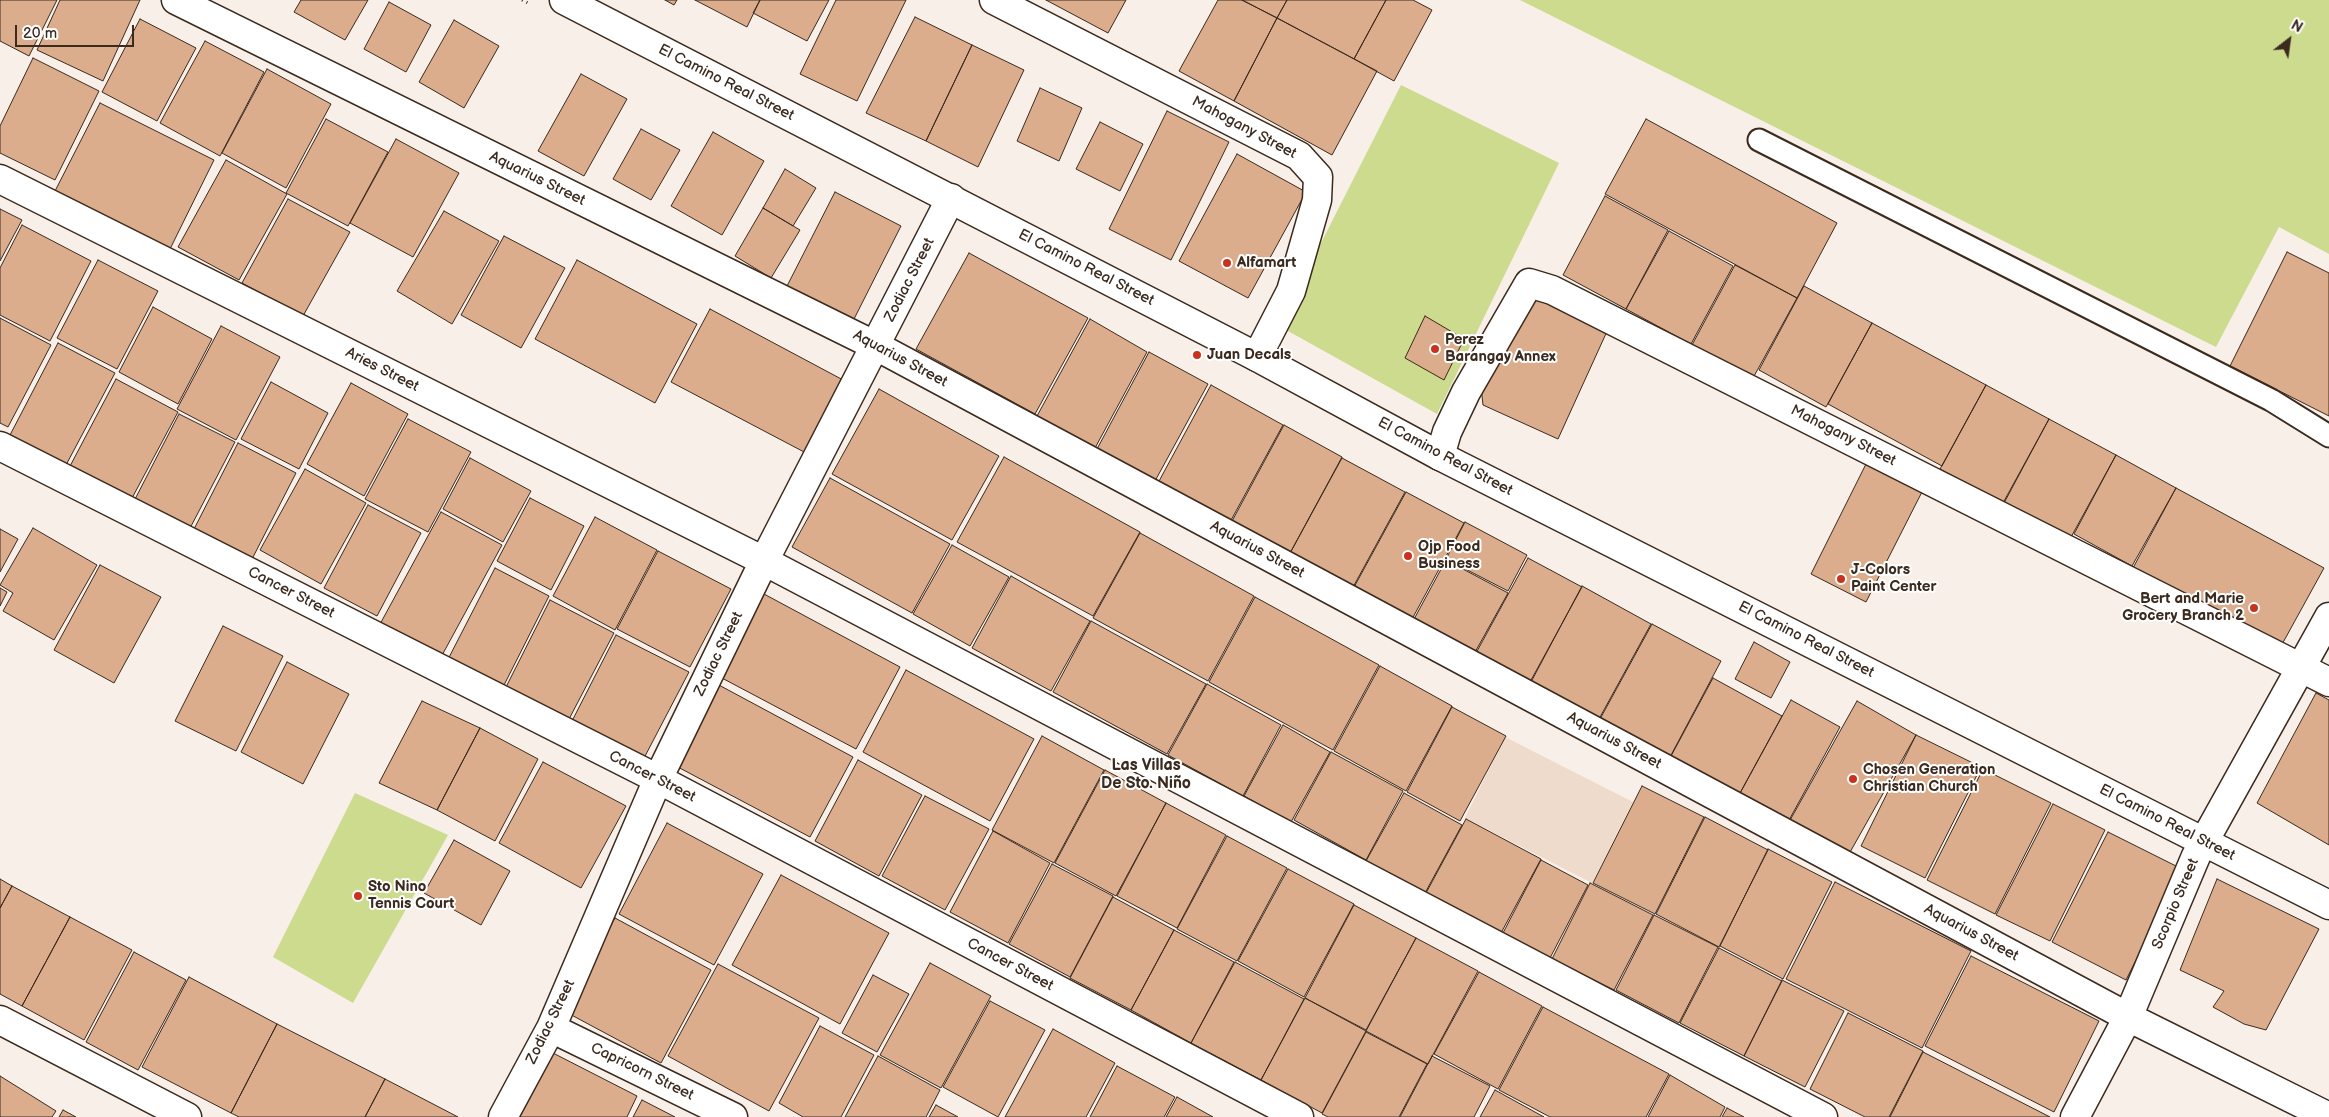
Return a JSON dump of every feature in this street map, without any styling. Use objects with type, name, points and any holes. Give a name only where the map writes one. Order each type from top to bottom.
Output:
[{"type":"street","name":"Aquarius Street","points":[[176,0],[876,346],[2128,1017],[2329,1117]]},
{"type":"street","name":"El Camino Real Street","points":[[564,0],[1258,357],[1440,456],[2329,905]]},
{"type":"street","name":"Mahogany Street","points":[[994,0],[1299,156],[1318,177],[1317,200],[1291,291],[1258,357]]},
{"type":"street","name":"Aries Street","points":[[0,179],[764,561],[1824,1117]]},
{"type":"street","name":"Zodiac Street","points":[[503,1117],[551,1028],[658,780],[764,561],[951,198]]},
{"type":"street","name":"Mahogany Street","points":[[1440,456],[1447,432],[1466,392],[1529,283],[1552,290],[2329,682]]},
{"type":"street","name":"Cancer Street","points":[[0,446],[658,780],[1299,1117]]},
{"type":"street","name":"Scorpio Street","points":[[2075,1117],[2128,1017],[2196,856],[2329,617]]},
{"type":"street","points":[[0,1020],[187,1117]]},
{"type":"street","name":"Capricorn Street","points":[[551,1028],[733,1117]]},
{"type":"lane","points":[[1759,140],[2271,400],[2329,436]]},
{"type":"shaded area","points":[[1505,737],[1633,802],[1592,883],[1465,818]]},
{"type":"green space","points":[[1520,0],[2329,0],[2329,254],[2279,227],[2216,347]]},
{"type":"green space","points":[[1401,85],[1559,163],[1437,414],[1279,326]]},
{"type":"green space","name":"Sto Nino Tennis Court","points":[[355,793],[448,835],[353,1003],[273,957]]},
{"type":"building","points":[[0,0],[57,0],[29,56],[0,41]]},
{"type":"building","points":[[60,0],[140,0],[103,81],[37,50]]},
{"type":"building","points":[[301,0],[368,0],[345,40],[294,12]]},
{"type":"building","points":[[665,0],[677,0],[674,5]]},
{"type":"building","points":[[695,0],[760,0],[747,27]]},
{"type":"building","points":[[760,0],[829,0],[807,41],[753,13]]},
{"type":"building","points":[[836,0],[906,0],[857,101],[800,74]]},
{"type":"building","points":[[1046,0],[1126,0],[1108,33]]},
{"type":"building","points":[[1218,0],[1242,0],[1277,18],[1234,101],[1179,71]]},
{"type":"building","points":[[1242,0],[1287,0],[1277,18]]},
{"type":"building","points":[[1287,0],[1386,0],[1354,59],[1277,18]]},
{"type":"building","points":[[1386,0],[1413,0],[1432,10],[1394,81],[1354,59]]},
{"type":"building","points":[[389,2],[431,25],[406,72],[364,49]]},
{"type":"building","points":[[915,17],[972,45],[926,141],[866,113]]},
{"type":"building","points":[[1277,18],[1377,71],[1332,155],[1234,101]]},
{"type":"building","points":[[140,19],[196,48],[157,121],[102,92]]},
{"type":"building","points":[[454,20],[499,46],[464,108],[419,82]]},
{"type":"building","points":[[205,41],[264,72],[220,156],[160,123]]},
{"type":"building","points":[[972,45],[1024,70],[978,167],[926,141]]},
{"type":"building","points":[[33,58],[99,91],[55,180],[0,153],[0,126]]},
{"type":"building","points":[[267,69],[331,104],[286,188],[222,153]]},
{"type":"building","points":[[581,74],[627,99],[584,176],[538,151]]},
{"type":"building","points":[[1040,88],[1082,108],[1059,161],[1017,141]]},
{"type":"building","points":[[100,103],[214,160],[170,249],[55,191]]},
{"type":"building","points":[[1167,111],[1229,142],[1171,260],[1109,229]]},
{"type":"building","points":[[326,119],[388,152],[348,226],[286,193]]},
{"type":"building","points":[[1646,119],[1837,223],[1797,298],[1605,194]]},
{"type":"building","points":[[1100,122],[1143,144],[1120,191],[1076,169]]},
{"type":"building","points":[[641,129],[680,150],[651,200],[613,179]]},
{"type":"building","points":[[713,132],[764,161],[722,235],[671,206]]},
{"type":"building","points":[[396,139],[459,173],[413,257],[350,223]]},
{"type":"building","points":[[1237,154],[1306,192],[1248,298],[1179,261]]},
{"type":"building","points":[[226,160],[287,194],[239,280],[178,247]]},
{"type":"building","points":[[785,169],[816,188],[793,226],[763,208]]},
{"type":"building","points":[[835,192],[901,226],[853,321],[786,288]]},
{"type":"building","points":[[1605,196],[1668,230],[1626,309],[1563,275]]},
{"type":"building","points":[[288,199],[350,232],[303,316],[242,283]]},
{"type":"building","points":[[763,208],[800,230],[771,278],[735,256]]},
{"type":"building","points":[[0,209],[22,220],[0,261]]},
{"type":"building","points":[[444,211],[499,241],[452,324],[397,291]]},
{"type":"building","points":[[22,225],[91,261],[50,341],[0,315],[0,268]]},
{"type":"building","points":[[1669,231],[1733,266],[1691,344],[1626,309]]},
{"type":"building","points":[[504,236],[565,268],[521,348],[461,315]]},
{"type":"building","points":[[2287,252],[2329,273],[2329,416],[2230,366]]},
{"type":"building","points":[[969,253],[1088,318],[1035,414],[916,349]]},
{"type":"building","points":[[98,260],[158,291],[117,369],[57,338]]},
{"type":"building","points":[[577,260],[697,324],[655,403],[535,339]]},
{"type":"building","points":[[1735,265],[1797,298],[1753,378],[1692,345]]},
{"type":"building","points":[[1804,286],[1872,323],[1826,407],[1759,370]]},
{"type":"building","points":[[1547,296],[1609,327],[1558,439],[1483,405],[1480,378],[1528,303]]},
{"type":"building","points":[[153,307],[212,339],[178,404],[119,372]]},
{"type":"building","points":[[710,309],[845,381],[806,453],[671,382]]},
{"type":"building","name":"Perez Barangay Annex","points":[[1425,316],[1464,339],[1444,380],[1405,358]]},
{"type":"building","points":[[0,318],[51,345],[8,427],[0,423]]},
{"type":"building","points":[[1090,319],[1147,352],[1095,448],[1037,416]]},
{"type":"building","points":[[1872,323],[1986,385],[1942,466],[1828,404]]},
{"type":"building","points":[[221,326],[280,357],[236,440],[177,409]]},
{"type":"building","points":[[58,343],[115,373],[66,465],[10,435]]},
{"type":"building","points":[[1149,352],[1208,384],[1155,481],[1097,449]]},
{"type":"building","points":[[116,379],[178,412],[131,500],[69,468]]},
{"type":"building","points":[[271,382],[328,413],[299,469],[241,439]]},
{"type":"building","points":[[351,383],[408,414],[364,496],[307,464]]},
{"type":"building","points":[[1211,385],[1283,425],[1230,522],[1158,483]]},
{"type":"building","points":[[1986,385],[2049,419],[2003,503],[1940,469]]},
{"type":"building","points":[[879,389],[999,456],[952,540],[832,474]]},
{"type":"building","points":[[179,414],[235,442],[188,532],[133,503]]},
{"type":"building","points":[[408,419],[471,452],[428,532],[365,499]]},
{"type":"building","points":[[2049,419],[2116,455],[2070,539],[2004,503]]},
{"type":"building","points":[[1284,425],[1342,457],[1289,555],[1231,523]]},
{"type":"building","points":[[238,443],[296,473],[250,563],[192,533]]},
{"type":"building","points":[[2116,455],[2176,488],[2132,566],[2074,534]]},
{"type":"building","points":[[1004,457],[1140,532],[1093,616],[957,542]]},
{"type":"building","points":[[470,458],[531,491],[503,542],[443,509]]},
{"type":"building","points":[[1342,458],[1405,492],[1352,589],[1289,555]]},
{"type":"building","points":[[1868,460],[1924,488],[1866,602],[1811,574]]},
{"type":"building","points":[[305,469],[366,503],[321,584],[260,550]]},
{"type":"building","points":[[830,478],[950,544],[912,613],[792,547]]},
{"type":"building","name":"Bert and Marie Grocery Branch 2","points":[[2176,488],[2324,568],[2280,648],[2133,568]]},
{"type":"building","name":"Ojp Food Business","points":[[1406,492],[1464,523],[1411,621],[1353,589]]},
{"type":"building","points":[[530,498],[584,526],[551,590],[497,561]]},
{"type":"building","points":[[368,505],[421,533],[377,616],[324,588]]},
{"type":"building","points":[[441,512],[502,545],[440,659],[379,626]]},
{"type":"building","points":[[595,517],[657,550],[615,630],[553,596]]},
{"type":"building","points":[[1465,522],[1527,555],[1508,591],[1446,559]]},
{"type":"building","points":[[33,528],[97,565],[54,640],[3,611],[13,593],[0,585]]},
{"type":"building","points":[[0,529],[18,539],[0,572]]},
{"type":"building","points":[[1140,533],[1254,596],[1208,681],[1093,618]]},
{"type":"building","points":[[952,545],[1009,577],[970,646],[913,614]]},
{"type":"building","points":[[658,551],[731,589],[690,667],[617,629]]},
{"type":"building","points":[[1528,558],[1582,587],[1530,682],[1476,653]]},
{"type":"building","points":[[1446,560],[1508,593],[1474,654],[1413,621]]},
{"type":"building","points":[[100,565],[161,597],[114,683],[54,650]]},
{"type":"building","points":[[495,568],[549,596],[498,697],[443,669]]},
{"type":"building","points":[[1011,576],[1090,621],[1051,691],[972,648]]},
{"type":"building","points":[[1582,586],[1651,624],[1599,719],[1531,682]]},
{"type":"building","points":[[0,588],[7,592],[0,606]]},
{"type":"building","points":[[764,594],[900,667],[856,749],[720,677]]},
{"type":"building","points":[[1255,597],[1379,665],[1333,750],[1209,682]]},
{"type":"building","points":[[550,600],[614,633],[568,721],[505,689]]},
{"type":"building","points":[[1091,621],[1206,684],[1167,754],[1053,692]]},
{"type":"building","points":[[1652,624],[1721,661],[1670,757],[1600,719]]},
{"type":"building","points":[[223,626],[283,656],[236,751],[175,721]]},
{"type":"building","points":[[616,635],[689,672],[643,760],[571,723]]},
{"type":"building","points":[[1754,642],[1790,662],[1771,698],[1735,679]]},
{"type":"building","points":[[287,662],[349,694],[303,784],[241,752]]},
{"type":"building","points":[[1380,666],[1452,706],[1406,791],[1334,751]]},
{"type":"building","points":[[906,670],[1034,739],[990,821],[863,752]]},
{"type":"building","points":[[1713,678],[1782,716],[1739,795],[1670,758]]},
{"type":"building","points":[[717,684],[853,757],[810,837],[674,765]]},
{"type":"building","points":[[1207,684],[1281,725],[1243,796],[1168,755]]},
{"type":"building","points":[[2316,693],[2329,700],[2329,845],[2257,803]]},
{"type":"building","points":[[1791,700],[1840,727],[1788,822],[1739,795]]},
{"type":"building","points":[[422,701],[480,728],[437,810],[379,783]]},
{"type":"building","name":"Chosen Generation Christian Church","points":[[1857,701],[1916,735],[1849,854],[1789,822]]},
{"type":"building","points":[[1452,707],[1506,736],[1460,821],[1407,792]]},
{"type":"building","points":[[1283,725],[1330,752],[1291,822],[1244,796]]},
{"type":"building","points":[[480,728],[538,759],[495,841],[437,810]]},
{"type":"building","points":[[1916,735],[1981,767],[1925,878],[1861,846]]},
{"type":"building","points":[[1042,736],[1104,770],[1054,863],[992,830]]},
{"type":"building","points":[[1331,752],[1403,791],[1366,860],[1294,820]]},
{"type":"building","points":[[858,760],[922,795],[879,876],[815,841]]},
{"type":"building","points":[[543,762],[626,806],[581,888],[499,843]]},
{"type":"building","points":[[1983,769],[2051,803],[1995,914],[1927,880]]},
{"type":"building","points":[[1105,770],[1166,803],[1116,896],[1055,863]]},
{"type":"building","points":[[1642,786],[1704,817],[1655,914],[1593,883]]},
{"type":"building","points":[[1404,793],[1462,825],[1425,893],[1366,861]]},
{"type":"building","points":[[925,796],[989,829],[945,910],[882,876]]},
{"type":"building","points":[[1166,803],[1226,835],[1177,928],[1117,896]]},
{"type":"building","points":[[2053,804],[2105,830],[2050,941],[1996,915]]},
{"type":"building","points":[[1705,817],[1768,850],[1719,947],[1656,914]]},
{"type":"building","points":[[1466,819],[1541,859],[1501,933],[1426,893]]},
{"type":"building","points":[[667,823],[763,874],[714,965],[619,914]]},
{"type":"building","points":[[993,831],[1050,863],[1008,943],[950,912]]},
{"type":"building","points":[[2108,832],[2182,869],[2126,980],[2052,942]]},
{"type":"building","points":[[1227,836],[1287,868],[1237,961],[1177,929]]},
{"type":"building","points":[[454,840],[510,871],[481,925],[424,893]]},
{"type":"building","points":[[1768,849],[1832,882],[1783,979],[1720,946]]},
{"type":"building","points":[[1541,860],[1588,885],[1550,958],[1503,933]]},
{"type":"building","points":[[1052,864],[1113,896],[1070,977],[1009,944]]},
{"type":"building","points":[[1288,869],[1354,904],[1304,997],[1238,961]]},
{"type":"building","points":[[781,875],[889,933],[840,1024],[732,965]]},
{"type":"building","points":[[0,879],[12,886],[0,908]]},
{"type":"building","points":[[2217,879],[2319,929],[2266,1030],[2244,1024],[2213,1007],[2224,991],[2180,970]]},
{"type":"building","points":[[1835,882],[1971,951],[1922,1048],[1786,979]]},
{"type":"building","points":[[1590,883],[1653,915],[1614,990],[1552,959]]},
{"type":"building","points":[[12,886],[70,917],[22,1006],[0,994],[0,908]]},
{"type":"building","points":[[1113,897],[1174,930],[1131,1010],[1070,978]]},
{"type":"building","points":[[1354,905],[1416,938],[1366,1030],[1305,998]]},
{"type":"building","points":[[1654,915],[1718,947],[1679,1023],[1616,990]]},
{"type":"building","points":[[70,917],[132,950],[84,1040],[22,1006]]},
{"type":"building","points":[[615,918],[711,970],[661,1063],[564,1011]]},
{"type":"building","points":[[1174,930],[1234,962],[1191,1043],[1131,1010]]},
{"type":"building","points":[[1416,938],[1478,971],[1428,1064],[1366,1031]]},
{"type":"building","points":[[1719,948],[1782,981],[1744,1056],[1680,1023]]},
{"type":"building","points":[[134,952],[186,980],[138,1070],[86,1042]]},
{"type":"building","points":[[1971,956],[2099,1021],[2054,1112],[1925,1046]]},
{"type":"building","points":[[1235,962],[1304,999],[1261,1080],[1191,1043]]},
{"type":"building","points":[[930,963],[991,996],[941,1088],[880,1055]]},
{"type":"building","points":[[718,964],[819,1018],[769,1111],[668,1056]]},
{"type":"building","points":[[1479,972],[1542,1006],[1498,1089],[1434,1054]]},
{"type":"building","points":[[873,975],[909,994],[877,1052],[842,1033]]},
{"type":"building","points":[[189,977],[277,1024],[231,1113],[142,1067]]},
{"type":"building","points":[[1782,980],[1844,1011],[1805,1087],[1744,1056]]},
{"type":"building","points":[[1305,998],[1366,1031],[1322,1113],[1261,1080]]},
{"type":"building","points":[[990,1001],[1045,1030],[998,1117],[943,1087]]},
{"type":"building","points":[[1543,1007],[1669,1074],[1646,1117],[1550,1117],[1499,1090]]},
{"type":"building","points":[[1848,1013],[1923,1051],[1889,1117],[1865,1117],[1810,1089]]},
{"type":"building","points":[[277,1024],[385,1079],[365,1117],[239,1117],[231,1113]]},
{"type":"building","points":[[820,1026],[874,1055],[841,1117],[803,1117],[779,1103]]},
{"type":"building","points":[[1053,1029],[1115,1063],[1086,1117],[1005,1117]]},
{"type":"building","points":[[1366,1032],[1427,1064],[1399,1117],[1328,1117],[1322,1114]]},
{"type":"building","points":[[551,1052],[637,1096],[627,1117],[517,1117]]},
{"type":"building","points":[[1923,1052],[2050,1117],[1890,1117]]},
{"type":"building","points":[[878,1056],[940,1090],[926,1117],[845,1117]]},
{"type":"building","points":[[1432,1056],[1490,1086],[1474,1117],[1400,1117]]},
{"type":"building","points":[[1117,1066],[1175,1097],[1164,1117],[1090,1117]]},
{"type":"building","points":[[1670,1075],[1725,1107],[1720,1117],[1648,1117]]},
{"type":"building","points":[[0,1076],[56,1111],[52,1117],[0,1117]]},
{"type":"building","points":[[385,1079],[458,1117],[365,1117]]},
{"type":"building","points":[[1495,1090],[1544,1117],[1480,1117]]},
{"type":"building","points":[[1177,1097],[1213,1117],[1166,1117]]},
{"type":"building","points":[[642,1100],[675,1117],[633,1117]]},
{"type":"building","points":[[936,1105],[958,1117],[929,1117]]},
{"type":"building","points":[[1727,1108],[1744,1117],[1722,1117]]},
{"type":"building","points":[[63,1110],[76,1117],[59,1117]]},
{"type":"place","name":"Alfamart","points":[[1227,263]]},
{"type":"place","name":"Perez Barangay Annex","points":[[1435,349]]},
{"type":"place","name":"Juan Decals","points":[[1197,355]]},
{"type":"place","name":"Ojp Food Business","points":[[1408,556]]},
{"type":"place","name":"J-Colors Paint Center","points":[[1841,579]]},
{"type":"place","name":"Bert and Marie Grocery Branch 2","points":[[2254,608]]},
{"type":"place","name":"Chosen Generation Christian Church","points":[[1853,779]]},
{"type":"place","name":"Sto Nino Tennis Court","points":[[358,896]]},
{"type":"district","name":"Las Villas De Sto. Niño","points":[[1146,775]]}]
